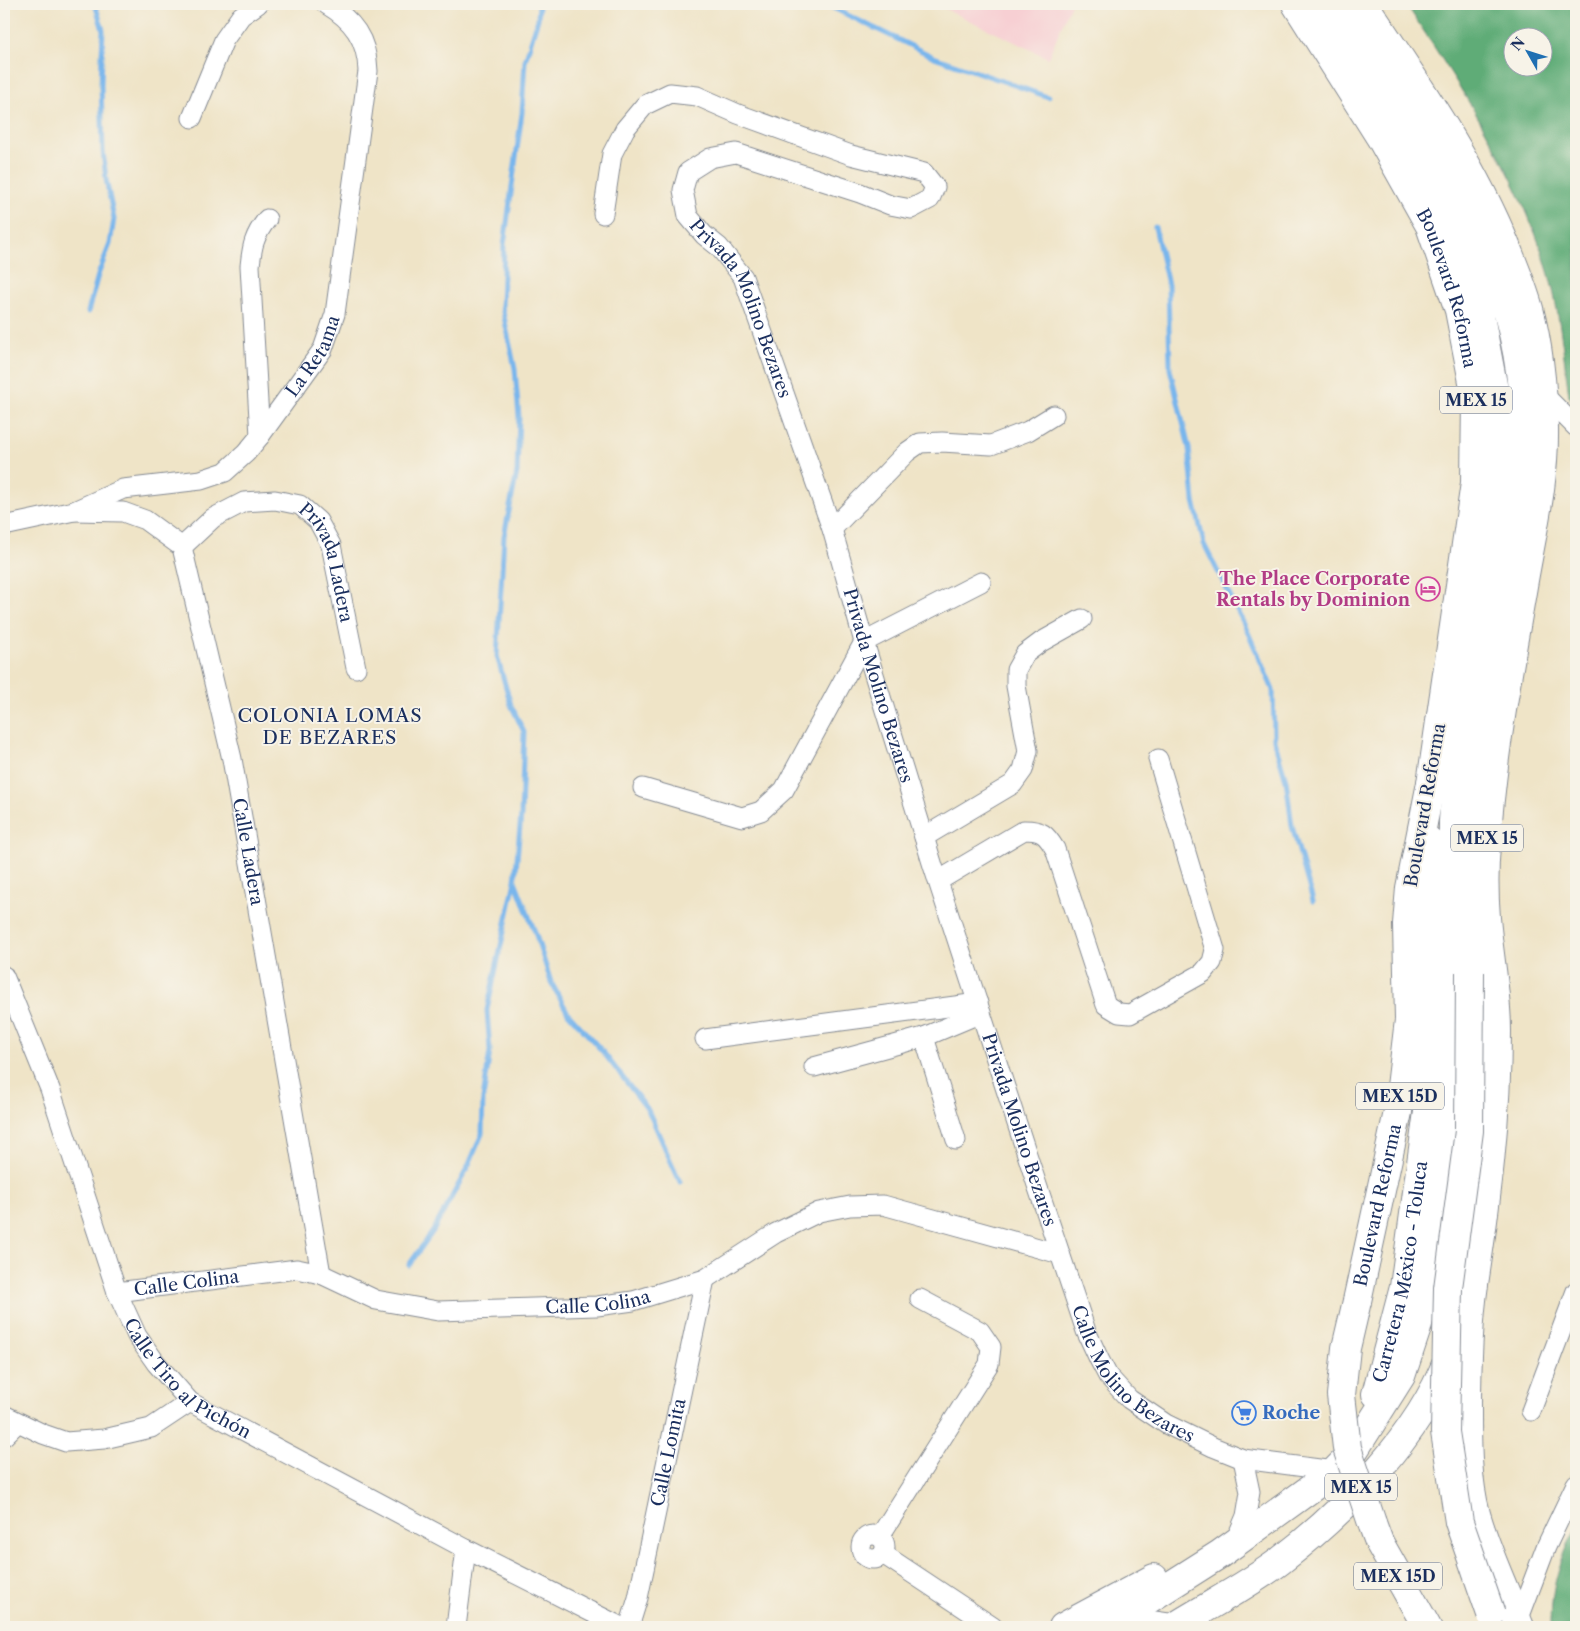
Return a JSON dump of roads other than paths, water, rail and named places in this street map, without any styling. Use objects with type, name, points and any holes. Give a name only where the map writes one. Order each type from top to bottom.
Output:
[{"type":"main road","name":"Boulevard Reforma","points":[[1296,4],[1380,137],[1430,226],[1460,310],[1476,397],[1475,483],[1431,783],[1410,888],[1407,924],[1409,1020],[1398,1112],[1346,1348],[1341,1395],[1347,1448],[1379,1542],[1427,1627]]},
{"type":"main road","points":[[1323,4],[1403,132],[1453,224],[1475,290],[1498,411],[1490,534],[1467,666],[1453,822],[1450,1141],[1437,1247],[1417,1328],[1401,1376],[1344,1461]]},
{"type":"main road","points":[[1343,4],[1448,173],[1479,235],[1507,310],[1516,348],[1522,389],[1523,431],[1519,480],[1466,868],[1464,908],[1470,972],[1470,1132],[1448,1288],[1445,1432],[1459,1522],[1511,1625]]},
{"type":"main road","name":"MEX 15","points":[[1174,1627],[1248,1583],[1279,1562],[1326,1522],[1371,1476],[1408,1431],[1443,1372],[1474,1284],[1489,1181],[1495,1114],[1497,1029],[1486,921],[1484,880],[1488,822],[1505,695],[1541,476],[1544,430],[1542,393],[1537,347],[1528,308],[1516,271],[1497,224],[1471,170],[1444,125],[1364,4]]},
{"type":"main road","name":"Carretera México - Toluca","points":[[1344,1461],[1380,1386],[1404,1287],[1428,1112],[1428,1002],[1424,907],[1431,783]]},
{"type":"main road","points":[[1474,1284],[1469,1322],[1467,1376],[1467,1443],[1471,1489],[1484,1539],[1511,1625]]},
{"type":"main road","name":"MEX 15","points":[[1105,1627],[1227,1549],[1344,1461]]},
{"type":"main road","points":[[1063,1627],[1123,1593],[1183,1563],[1227,1549]]},
{"type":"main road","points":[[1111,1627],[1144,1624],[1166,1627]]},
{"type":"street","points":[[192,118],[224,40],[242,16],[258,4]]},
{"type":"street","name":"La Retama","points":[[4,526],[74,511],[123,489],[201,480],[225,472],[246,453],[260,436],[323,349],[335,314],[368,71],[368,53],[359,34],[341,13],[326,4]]},
{"type":"street","name":"Privada Molino Bezares","points":[[603,214],[612,154],[625,129],[645,105],[670,93],[697,96],[738,114],[851,155],[924,173],[935,187],[930,199],[911,209],[890,205],[860,193],[736,153],[710,158],[688,172],[683,190],[688,216],[704,235],[718,247],[743,277],[832,529],[864,642],[924,837],[1060,1254]]},
{"type":"street","points":[[260,436],[250,266],[252,245],[257,232],[267,219]]},
{"type":"street","points":[[1542,393],[1576,426]]},
{"type":"street","points":[[832,529],[907,452],[920,443],[942,442],[991,445],[1028,431],[1054,415]]},
{"type":"street","name":"Privada Ladera","points":[[182,547],[213,518],[244,502],[275,500],[300,505],[318,521],[331,545],[356,668]]},
{"type":"street","points":[[74,511],[123,512],[146,520],[182,547]]},
{"type":"street","name":"Calle Ladera","points":[[182,547],[232,759],[320,1274]]},
{"type":"street","points":[[643,788],[742,817],[760,811],[784,790],[864,642],[981,582]]},
{"type":"street","points":[[924,837],[1013,784],[1022,770],[1028,751],[1016,686],[1016,670],[1025,654],[1041,642],[1082,619]]},
{"type":"street","points":[[938,881],[1024,830],[1037,830],[1049,840],[1055,850],[1106,1004],[1119,1013],[1130,1014],[1203,973],[1212,962],[1215,950],[1158,759]]},
{"type":"street","name":"Calle Tiro al Pichón","points":[[4,976],[50,1089],[117,1292],[137,1336],[156,1363],[190,1402],[466,1549],[621,1627]]},
{"type":"street","points":[[814,1067],[924,1037],[980,1008]]},
{"type":"street","points":[[705,1039],[980,1008]]},
{"type":"street","points":[[924,1037],[956,1140]]},
{"type":"street","name":"Calle Colina","points":[[117,1292],[297,1269],[320,1274],[376,1300],[438,1311],[597,1306],[633,1301],[705,1279],[776,1233],[819,1212],[850,1206],[883,1205],[1060,1254]]},
{"type":"street","name":"Calle Molino Bezares","points":[[1060,1254],[1086,1331],[1108,1376],[1130,1399],[1166,1424],[1243,1459],[1344,1461]]},
{"type":"street","name":"Calle Lomita","points":[[629,1627],[638,1598],[705,1279]]},
{"type":"street","points":[[1531,1411],[1576,1291]]},
{"type":"street","points":[[920,1299],[980,1331],[991,1347],[989,1364],[881,1545],[993,1627]]},
{"type":"street","points":[[4,1436],[10,1419],[42,1434],[66,1442],[104,1439],[151,1428],[190,1402]]},
{"type":"street","points":[[1227,1549],[1246,1516],[1250,1492],[1243,1459]]},
{"type":"street","points":[[1511,1625],[1576,1484]]},
{"type":"street","points":[[456,1627],[466,1549]]},
{"type":"waterway","points":[[88,312],[98,275],[110,244],[114,219],[106,179],[103,151],[101,84],[103,30],[95,4]]},
{"type":"waterway","points":[[409,1265],[433,1231],[467,1169],[482,1134],[483,1099],[490,1051],[487,1010],[515,881],[521,815],[524,732],[511,705],[497,656],[504,536],[517,472],[519,417],[515,369],[502,307],[504,245],[522,113],[525,61],[538,19],[539,4]]},
{"type":"waterway","points":[[825,4],[934,57],[1048,97]]},
{"type":"waterway","points":[[1155,227],[1168,285],[1170,369],[1189,448],[1194,501],[1204,544],[1247,630],[1273,690],[1274,740],[1286,780],[1292,826],[1313,901]]},
{"type":"waterway","points":[[515,881],[535,932],[551,982],[568,1013],[603,1052],[648,1110],[680,1182]]},
{"type":"place","name":"The Place Corporate Rentals by Dominion","points":[[1428,589]]},
{"type":"place","name":"Roche","points":[[1244,1413]]},
{"type":"district","name":"COLONIA LOMAS DE BEZARES","points":[[330,726]]}]
